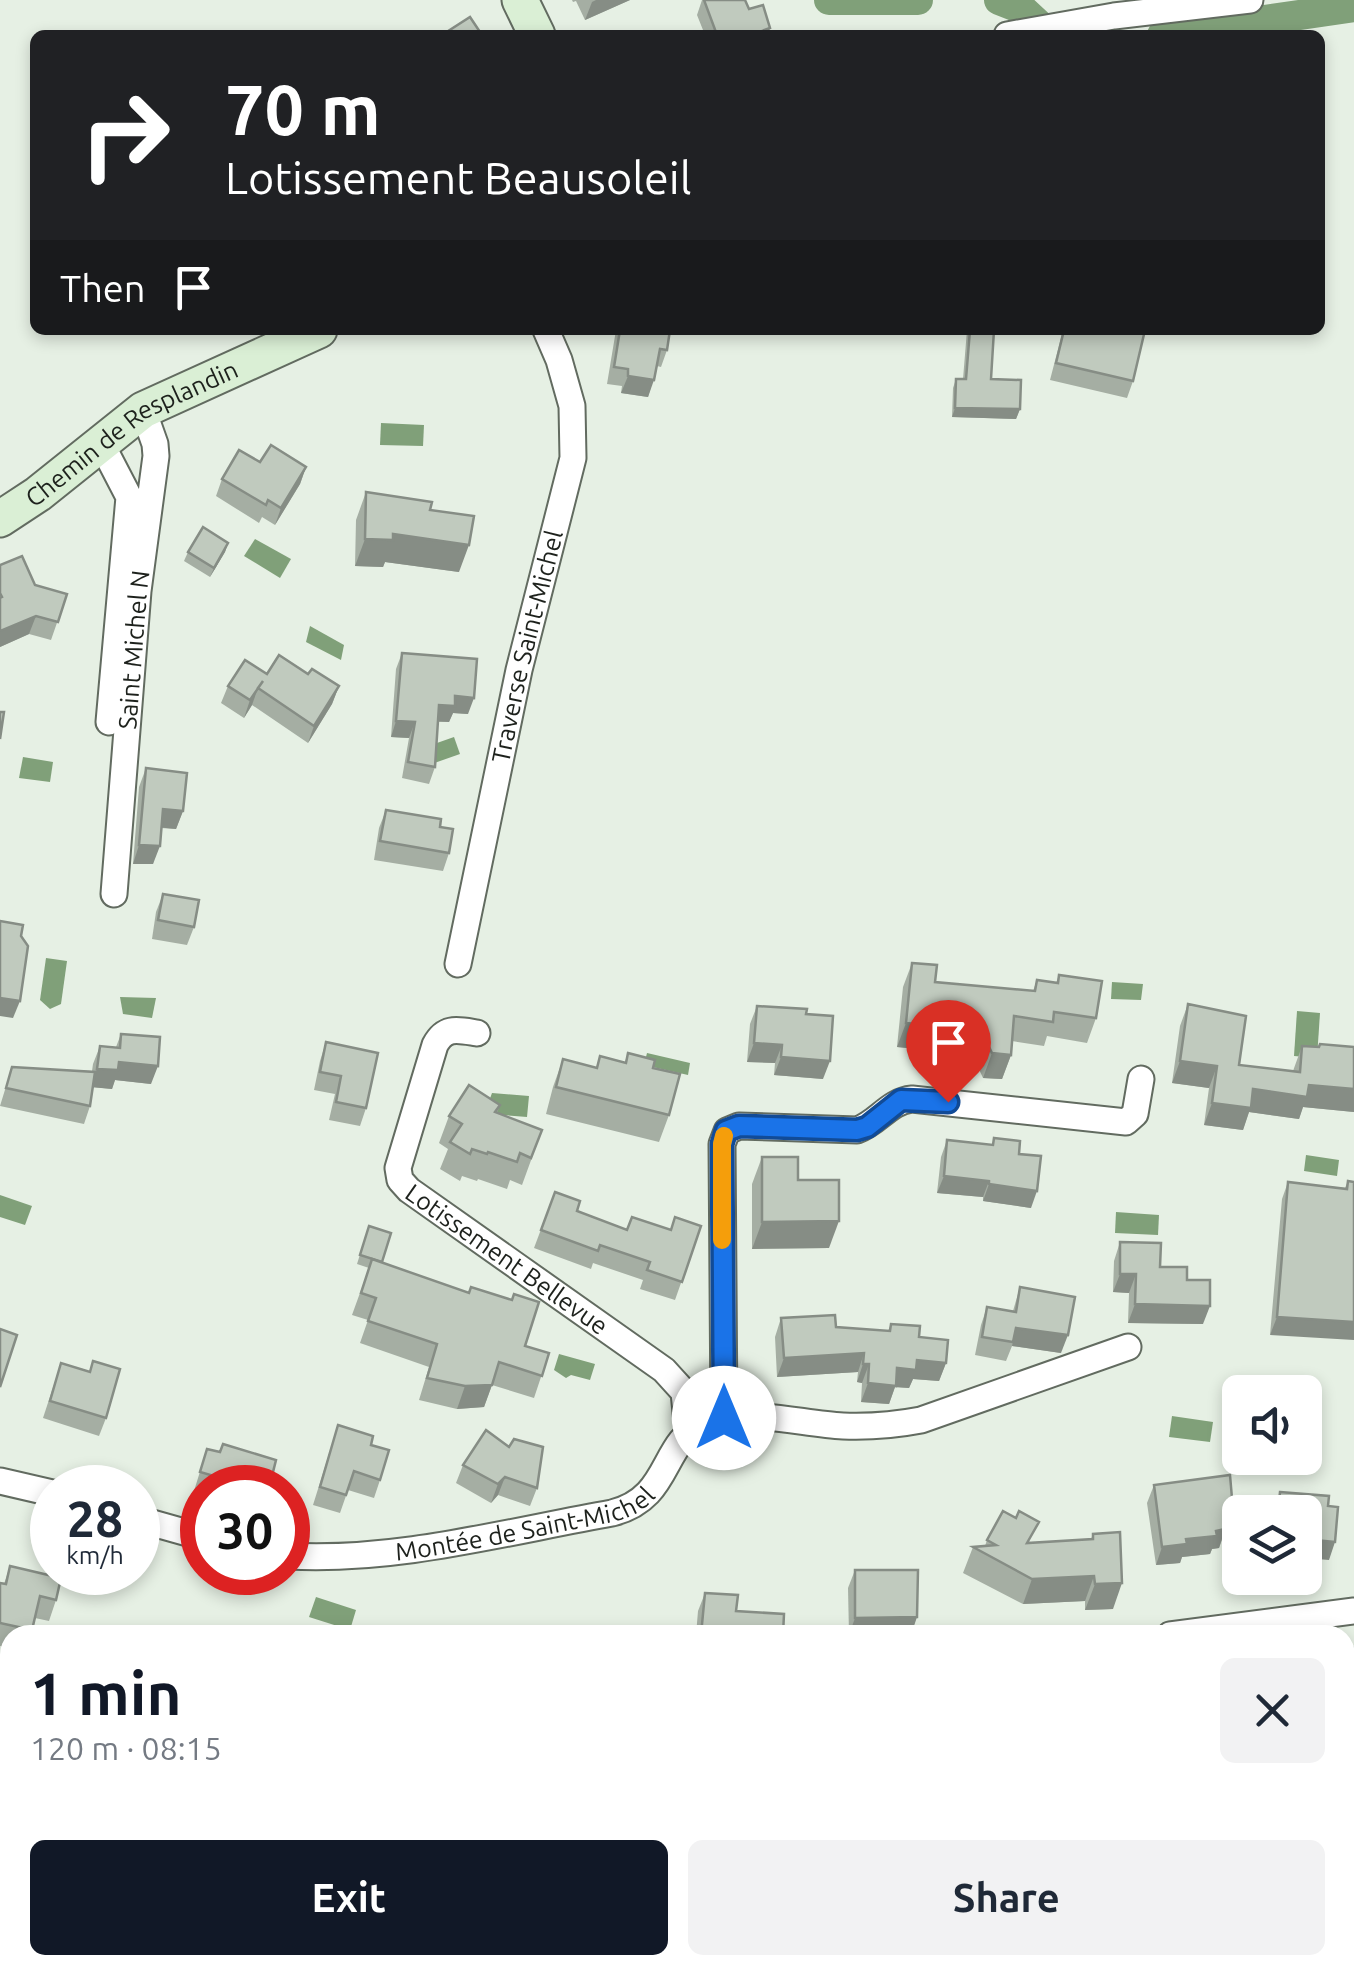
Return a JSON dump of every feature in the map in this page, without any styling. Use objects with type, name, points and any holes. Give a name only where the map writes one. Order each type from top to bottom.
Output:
[{"type":"street","points":[[520,0],[535,30]]},
{"type":"street","points":[[1038,30],[1114,16],[1250,0]]},
{"type":"street","name":"Chemin de Resplandin","points":[[0,519],[143,410],[307,335]]},
{"type":"street","name":"Traverse Saint-Michel","points":[[458,964],[519,670],[573,458],[572,406],[560,360],[548,335]]},
{"type":"street","name":"Saint Michel N","points":[[114,894],[138,591],[156,456],[143,410]]},
{"type":"street","points":[[102,445],[129,497],[109,722]]},
{"type":"street","name":"Lotissement Bellevue","points":[[476,1033],[449,1030],[440,1035],[398,1168],[400,1180],[408,1190],[664,1370],[684,1392],[688,1433]]},
{"type":"street","points":[[724,1418],[722,1144],[726,1131],[739,1126],[857,1130],[867,1127],[901,1100],[912,1098],[1126,1122],[1135,1114],[1140,1079]]},
{"type":"street","points":[[688,1433],[724,1418],[844,1426],[921,1420],[1128,1347]]},
{"type":"street","name":"Montée de Saint-Michel","points":[[310,1557],[382,1554],[626,1509],[655,1488],[688,1433]]},
{"type":"street","points":[[0,1481],[30,1488]]},
{"type":"street","points":[[1247,1625],[1354,1611]]},
{"type":"shaded area","points":[[381,423],[424,425],[423,446],[380,445]]},
{"type":"shaded area","points":[[255,539],[291,559],[280,578],[244,556]]},
{"type":"shaded area","points":[[310,626],[344,645],[341,660],[306,642]]},
{"type":"shaded area","points":[[454,737],[460,754],[423,767],[417,750]]},
{"type":"shaded area","points":[[23,757],[53,762],[50,782],[19,778]]},
{"type":"shaded area","points":[[46,958],[67,961],[61,1004],[50,1009],[40,1000]]},
{"type":"shaded area","points":[[1112,982],[1143,984],[1141,1000],[1111,999]]},
{"type":"shaded area","points":[[120,997],[156,998],[152,1018],[123,1014]]},
{"type":"shaded area","points":[[1297,1011],[1320,1013],[1317,1058],[1294,1056]]},
{"type":"shaded area","points":[[647,1053],[690,1063],[688,1075],[644,1065]]},
{"type":"shaded area","points":[[481,1092],[488,1104],[492,1093],[529,1096],[527,1117],[490,1114],[474,1093]]},
{"type":"shaded area","points":[[1306,1155],[1339,1160],[1337,1176],[1304,1171]]},
{"type":"shaded area","points":[[0,1195],[32,1206],[25,1225],[0,1217]]},
{"type":"shaded area","points":[[1116,1212],[1159,1215],[1158,1235],[1115,1233]]},
{"type":"shaded area","points":[[559,1354],[595,1364],[590,1380],[571,1375],[566,1378],[554,1370]]},
{"type":"shaded area","points":[[1172,1416],[1213,1422],[1210,1442],[1169,1437]]},
{"type":"shaded area","points":[[316,1597],[356,1610],[352,1625],[334,1625],[309,1617]]},
{"type":"building","points":[[704,0],[745,0],[749,9],[763,5],[770,28],[765,30],[715,30]]},
{"type":"building","points":[[470,17],[479,30],[450,30]]},
{"type":"building","points":[[619,335],[669,335],[667,350],[660,349],[654,380],[628,376],[628,369],[614,367]]},
{"type":"building","points":[[970,335],[994,335],[991,379],[1021,380],[1020,409],[955,408],[956,379],[966,379]]},
{"type":"building","points":[[1063,335],[1144,335],[1133,381],[1056,363]]},
{"type":"building","points":[[271,445],[306,467],[281,508],[268,500],[266,505],[222,479],[239,450],[260,462]]},
{"type":"building","points":[[366,492],[432,502],[430,510],[474,516],[469,545],[393,534],[393,540],[365,539]]},
{"type":"building","points":[[203,527],[228,543],[214,568],[188,552]]},
{"type":"building","points":[[22,556],[35,585],[67,594],[58,622],[36,616],[0,631],[0,565]]},
{"type":"building","points":[[402,653],[477,659],[474,698],[455,696],[455,706],[439,705],[435,767],[408,762],[415,722],[396,721]]},
{"type":"building","points":[[279,655],[308,674],[312,669],[339,686],[314,726],[258,688],[250,700],[228,686],[245,660],[267,674]]},
{"type":"building","points":[[146,768],[187,773],[183,811],[163,809],[160,846],[139,845]]},
{"type":"building","points":[[386,810],[441,819],[440,827],[453,829],[449,853],[380,841]]},
{"type":"building","points":[[163,894],[199,900],[194,927],[158,920]]},
{"type":"building","points":[[0,921],[23,925],[21,936],[28,946],[20,1001],[0,998]]},
{"type":"building","points":[[912,963],[937,965],[935,982],[1035,991],[1037,980],[1058,983],[1059,975],[1102,981],[1096,1018],[1054,1012],[1053,1022],[1014,1016],[1011,1055],[992,1053],[981,1030],[906,1023]]},
{"type":"building","points":[[1188,1004],[1246,1016],[1239,1065],[1300,1072],[1302,1046],[1354,1047],[1354,1089],[1309,1085],[1307,1097],[1253,1089],[1251,1108],[1212,1103],[1217,1066],[1180,1061]]},
{"type":"building","points":[[757,1006],[807,1009],[806,1014],[833,1016],[830,1061],[781,1057],[782,1045],[754,1043]]},
{"type":"building","points":[[121,1034],[160,1037],[158,1066],[119,1062],[118,1070],[97,1069],[100,1046],[120,1048]]},
{"type":"building","points":[[326,1042],[378,1053],[366,1108],[336,1102],[341,1076],[320,1072]]},
{"type":"building","points":[[628,1053],[655,1060],[653,1068],[680,1074],[669,1115],[556,1087],[563,1059],[597,1068],[600,1056],[626,1063]]},
{"type":"building","points":[[12,1067],[95,1072],[90,1106],[6,1088]]},
{"type":"building","points":[[469,1085],[500,1105],[495,1112],[542,1130],[531,1158],[520,1153],[517,1162],[472,1149],[470,1154],[450,1142],[462,1124],[449,1116]]},
{"type":"building","points":[[994,1138],[1020,1141],[1019,1154],[1041,1156],[1037,1191],[944,1176],[947,1140],[993,1145]]},
{"type":"building","points":[[762,1157],[798,1157],[798,1180],[839,1180],[839,1221],[762,1222]]},
{"type":"building","points":[[1348,1181],[1354,1182],[1354,1322],[1277,1317],[1288,1182],[1347,1189]]},
{"type":"building","points":[[555,1192],[580,1201],[577,1211],[627,1230],[632,1217],[671,1230],[675,1217],[701,1226],[682,1282],[647,1270],[650,1262],[600,1245],[598,1251],[541,1230]]},
{"type":"building","points":[[369,1226],[391,1233],[382,1262],[360,1255]]},
{"type":"building","points":[[1120,1242],[1161,1243],[1160,1267],[1187,1267],[1187,1280],[1210,1280],[1210,1306],[1135,1304],[1136,1274],[1120,1274]]},
{"type":"building","points":[[372,1259],[469,1293],[471,1287],[512,1300],[514,1294],[539,1302],[525,1346],[549,1353],[542,1376],[499,1362],[492,1385],[465,1386],[427,1378],[437,1344],[368,1321],[376,1298],[361,1293]]},
{"type":"building","points":[[1020,1287],[1075,1297],[1068,1335],[1016,1328],[1013,1342],[982,1337],[987,1307],[1016,1312]]},
{"type":"building","points":[[835,1315],[836,1327],[890,1331],[891,1324],[920,1326],[919,1337],[948,1340],[946,1363],[917,1360],[916,1370],[897,1368],[896,1386],[868,1383],[869,1364],[863,1364],[864,1353],[784,1358],[781,1318]]},
{"type":"building","points":[[0,1329],[17,1335],[0,1387]]},
{"type":"building","points":[[93,1361],[120,1369],[106,1418],[50,1401],[61,1363],[90,1372]]},
{"type":"building","points":[[338,1425],[373,1436],[371,1445],[389,1450],[380,1480],[354,1471],[346,1495],[320,1487]]},
{"type":"building","points":[[486,1430],[509,1447],[514,1439],[543,1447],[537,1488],[505,1477],[498,1484],[463,1465]]},
{"type":"building","points":[[223,1444],[276,1460],[275,1465],[202,1465],[207,1449],[220,1452]]},
{"type":"building","points":[[1230,1475],[1232,1495],[1222,1495],[1222,1530],[1216,1531],[1217,1536],[1186,1539],[1187,1544],[1162,1547],[1154,1485]]},
{"type":"building","points":[[1322,1495],[1329,1496],[1328,1506],[1338,1507],[1335,1542],[1322,1541]]},
{"type":"building","points":[[1003,1511],[1016,1518],[1019,1511],[1039,1522],[1027,1543],[1093,1539],[1093,1534],[1120,1532],[1122,1583],[1095,1584],[1094,1576],[1032,1579],[973,1547],[996,1545],[987,1540]]},
{"type":"building","points":[[10,1566],[30,1571],[30,1595],[57,1595],[56,1600],[40,1596],[33,1625],[0,1623],[0,1583],[6,1584]]},
{"type":"building","points":[[855,1570],[918,1570],[917,1617],[855,1618]]},
{"type":"building","points":[[705,1593],[738,1595],[736,1611],[784,1614],[783,1625],[702,1625]]},
{"type":"waterway","points":[[829,0],[918,0]]},
{"type":"waterway","points":[[999,0],[1022,9],[1045,30]]},
{"type":"waterway","points":[[1196,30],[1354,7]]},
{"type":"slow traffic","points":[[722,1240],[724,1136]]},
{"type":"route","points":[[724,1418],[722,1144],[726,1131],[739,1126],[848,1132],[867,1127],[901,1100],[948,1102]]}]
